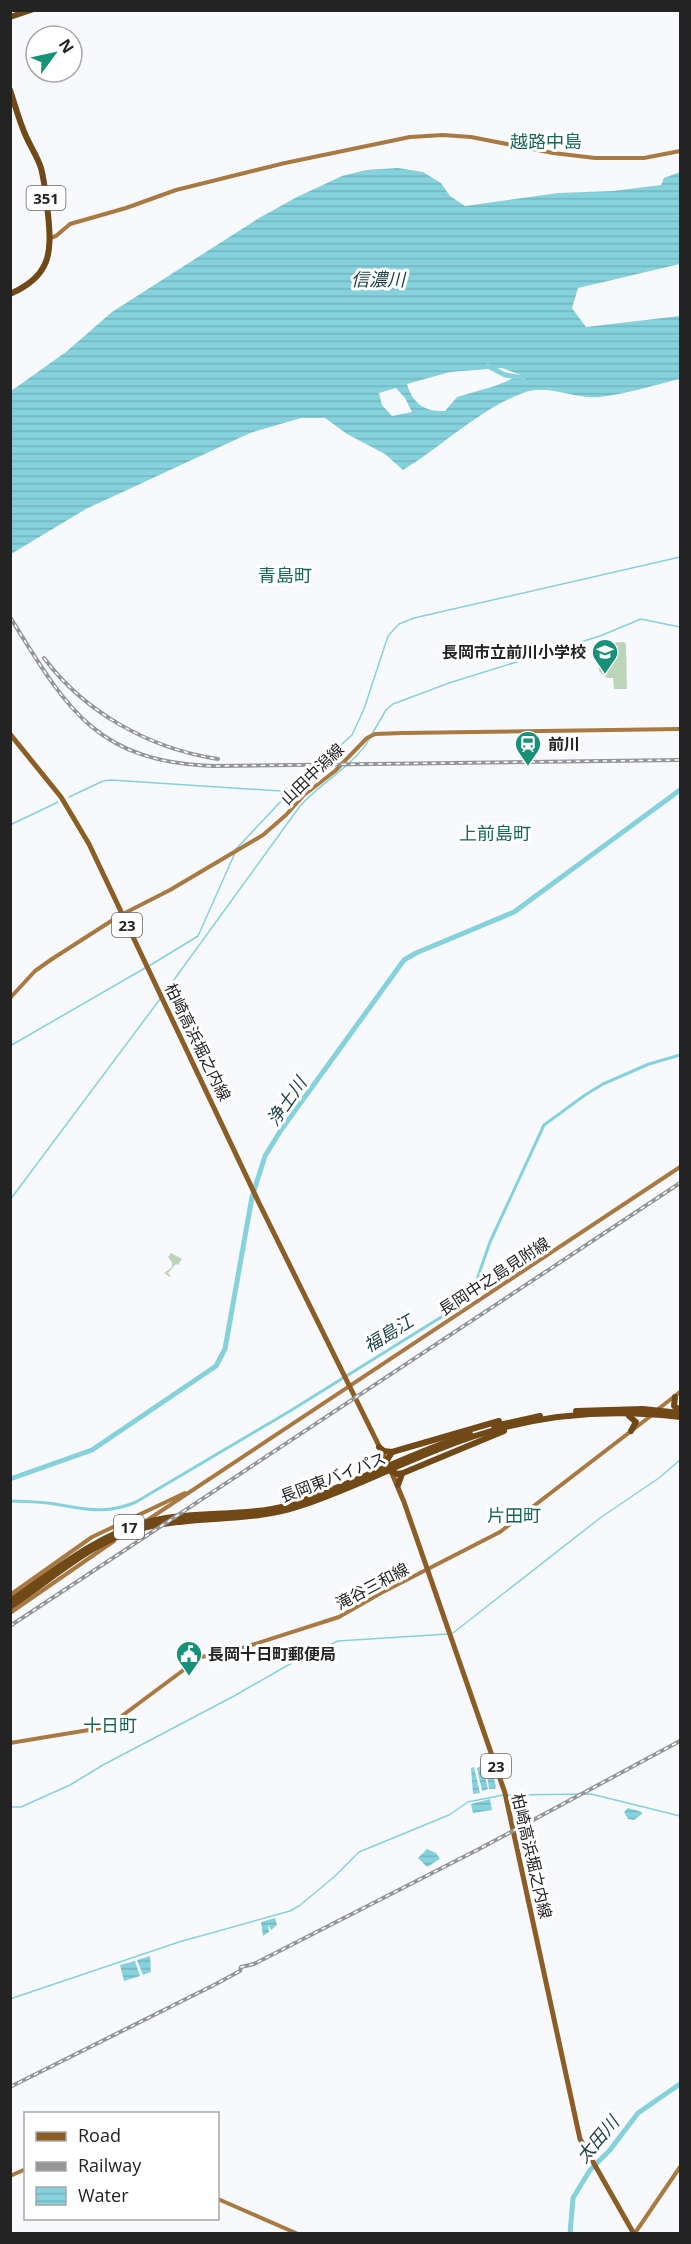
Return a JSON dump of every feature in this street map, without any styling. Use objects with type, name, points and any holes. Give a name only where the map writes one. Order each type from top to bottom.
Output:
[{"type":"highway","points":[[10,16],[31,10]]},
{"type":"highway","name":"351","points":[[10,90],[18,118],[44,178],[51,238],[50,251],[39,275],[28,285],[10,294]]},
{"type":"highway","points":[[678,1394],[674,1407],[681,1413]]},
{"type":"highway","points":[[379,1447],[384,1451],[392,1452],[500,1426],[596,1409],[681,1413]]},
{"type":"highway","points":[[392,1452],[390,1467],[397,1474],[462,1448],[500,1426],[542,1418],[629,1416],[636,1422],[631,1431]]},
{"type":"highway","name":"長岡東バイパス","points":[[10,1607],[92,1550],[109,1540],[138,1529],[174,1522],[251,1515],[299,1506],[416,1456],[500,1426]]},
{"type":"highway","points":[[398,1485],[403,1473]]},
{"type":"highway","name":"長岡東バイパス","points":[[10,1601],[26,1594]]},
{"type":"main road","points":[[51,238],[70,224],[126,208],[176,190],[410,137],[464,136],[553,153],[595,158],[644,158],[681,151]]},
{"type":"main road","name":"山田中潟線","points":[[10,998],[45,963],[123,915],[263,835],[282,819],[304,795],[335,771],[364,741],[375,734],[681,729]]},
{"type":"main road","name":"柏崎高浜堀之内線","points":[[10,734],[72,813],[89,844],[259,1203],[398,1485],[505,1794],[580,2139],[634,2233]]},
{"type":"main road","name":"長岡中之島見附線","points":[[10,1613],[93,1554],[349,1383],[681,1167]]},
{"type":"main road","name":"滝谷三和線","points":[[10,1743],[107,1728],[201,1657],[236,1650],[335,1619],[506,1528],[678,1394]]},
{"type":"main road","name":"長岡中之島見附線","points":[[10,1596],[92,1537],[152,1510],[200,1484]]},
{"type":"main road","points":[[634,2233],[681,2167]]},
{"type":"main road","points":[[10,2176],[24,2170]]},
{"type":"main road","points":[[219,2199],[298,2234]]},
{"type":"green space","points":[[624,642],[626,644],[627,689],[614,689],[613,678],[607,678],[599,671],[598,663],[603,662],[603,643]]},
{"type":"green space","points":[[171,1253],[182,1259],[168,1273],[170,1277],[164,1273],[172,1267],[172,1262],[168,1257]]},
{"type":"water","name":"信濃川","points":[[398,168],[423,172],[441,183],[450,196],[465,206],[558,193],[613,191],[661,185],[664,178],[680,172],[680,264],[578,288],[572,308],[586,327],[680,316],[680,379],[600,397],[542,390],[523,393],[491,409],[403,470],[385,454],[347,434],[325,418],[301,418],[250,433],[86,509],[11,554],[11,391],[66,352],[112,312],[259,218],[342,176],[366,170]],"holes":[[[502,368],[521,375],[495,386],[457,397],[445,411],[431,410],[416,402],[407,384],[450,372]],[[396,388],[405,398],[412,412],[392,416],[382,405],[379,393]]]},
{"type":"water","points":[[481,1766],[488,1789],[482,1791],[477,1768]]},
{"type":"water","points":[[486,1766],[491,1766],[495,1789],[489,1789]]},
{"type":"water","points":[[474,1767],[480,1793],[473,1794],[471,1768]]},
{"type":"water","points":[[490,1799],[492,1810],[473,1813],[471,1804]]},
{"type":"water","points":[[628,1808],[642,1812],[642,1814],[634,1820],[628,1819],[624,1812]]},
{"type":"water","points":[[427,1849],[436,1853],[440,1859],[427,1867],[418,1858]]},
{"type":"water","points":[[275,1918],[277,1925],[271,1930],[268,1924],[269,1932],[263,1936],[261,1922]]},
{"type":"water","points":[[150,1956],[151,1972],[143,1975],[137,1960]]},
{"type":"water","points":[[135,1961],[140,1976],[124,1981],[120,1965]]},
{"type":"waterway","name":"信濃川","points":[[488,366],[505,375],[524,378]]},
{"type":"waterway","points":[[69,797],[103,781],[111,780],[281,791],[292,787],[352,735],[364,709],[388,636],[399,624],[414,618],[680,557]]},
{"type":"waterway","points":[[372,734],[386,710],[393,704],[449,683],[600,636],[641,619],[680,627]]},
{"type":"waterway","points":[[163,995],[300,806],[356,757],[370,738]]},
{"type":"waterway","points":[[236,849],[286,796],[288,790]]},
{"type":"waterway","name":"浄土川","points":[[10,1479],[92,1450],[216,1366],[225,1349],[252,1197],[265,1156],[281,1130],[404,960],[514,912],[680,790]]},
{"type":"waterway","points":[[10,825],[58,802]]},
{"type":"waterway","points":[[149,966],[198,936],[235,853]]},
{"type":"waterway","points":[[10,1046],[145,968]]},
{"type":"waterway","points":[[10,1200],[160,999]]},
{"type":"waterway","name":"福島江","points":[[10,1501],[103,1510],[136,1502],[290,1411],[459,1306],[473,1291],[490,1242],[544,1125],[603,1084],[649,1064],[680,1055]]},
{"type":"waterway","points":[[453,1633],[600,1518],[659,1478],[680,1460]]},
{"type":"waterway","points":[[10,1807],[21,1807],[70,1785],[297,1660],[338,1641],[448,1634]]},
{"type":"waterway","points":[[507,1795],[591,1794],[680,1816]]},
{"type":"waterway","points":[[10,1999],[179,1942],[290,1911],[334,1877],[359,1852],[449,1815],[468,1802],[503,1795]]},
{"type":"waterway","name":"太田川","points":[[570,2234],[573,2198],[590,2170],[610,2150],[638,2113],[680,2084]]},
{"type":"railway","points":[[10,617],[49,679],[68,704],[89,724],[113,741],[140,754],[174,762],[214,766],[680,760]]},
{"type":"railway","points":[[44,658],[79,696],[121,725],[168,747],[218,759]]},
{"type":"railway","points":[[10,1626],[680,1183]]},
{"type":"railway","points":[[10,2087],[216,1984],[240,1971],[241,1967],[254,1964],[481,1848],[680,1741]]},
{"type":"place","name":"長岡市立前川小学校","points":[[605,675]]},
{"type":"place","name":"前川","points":[[528,767]]},
{"type":"place","name":"長岡十日町郵便局","points":[[189,1677]]},
{"type":"district","name":"越路中島","points":[[546,141]]},
{"type":"district","name":"青島町","points":[[285,575]]},
{"type":"district","name":"上前島町","points":[[495,833]]},
{"type":"district","name":"片田町","points":[[514,1515]]},
{"type":"district","name":"十日町","points":[[110,1725]]}]
